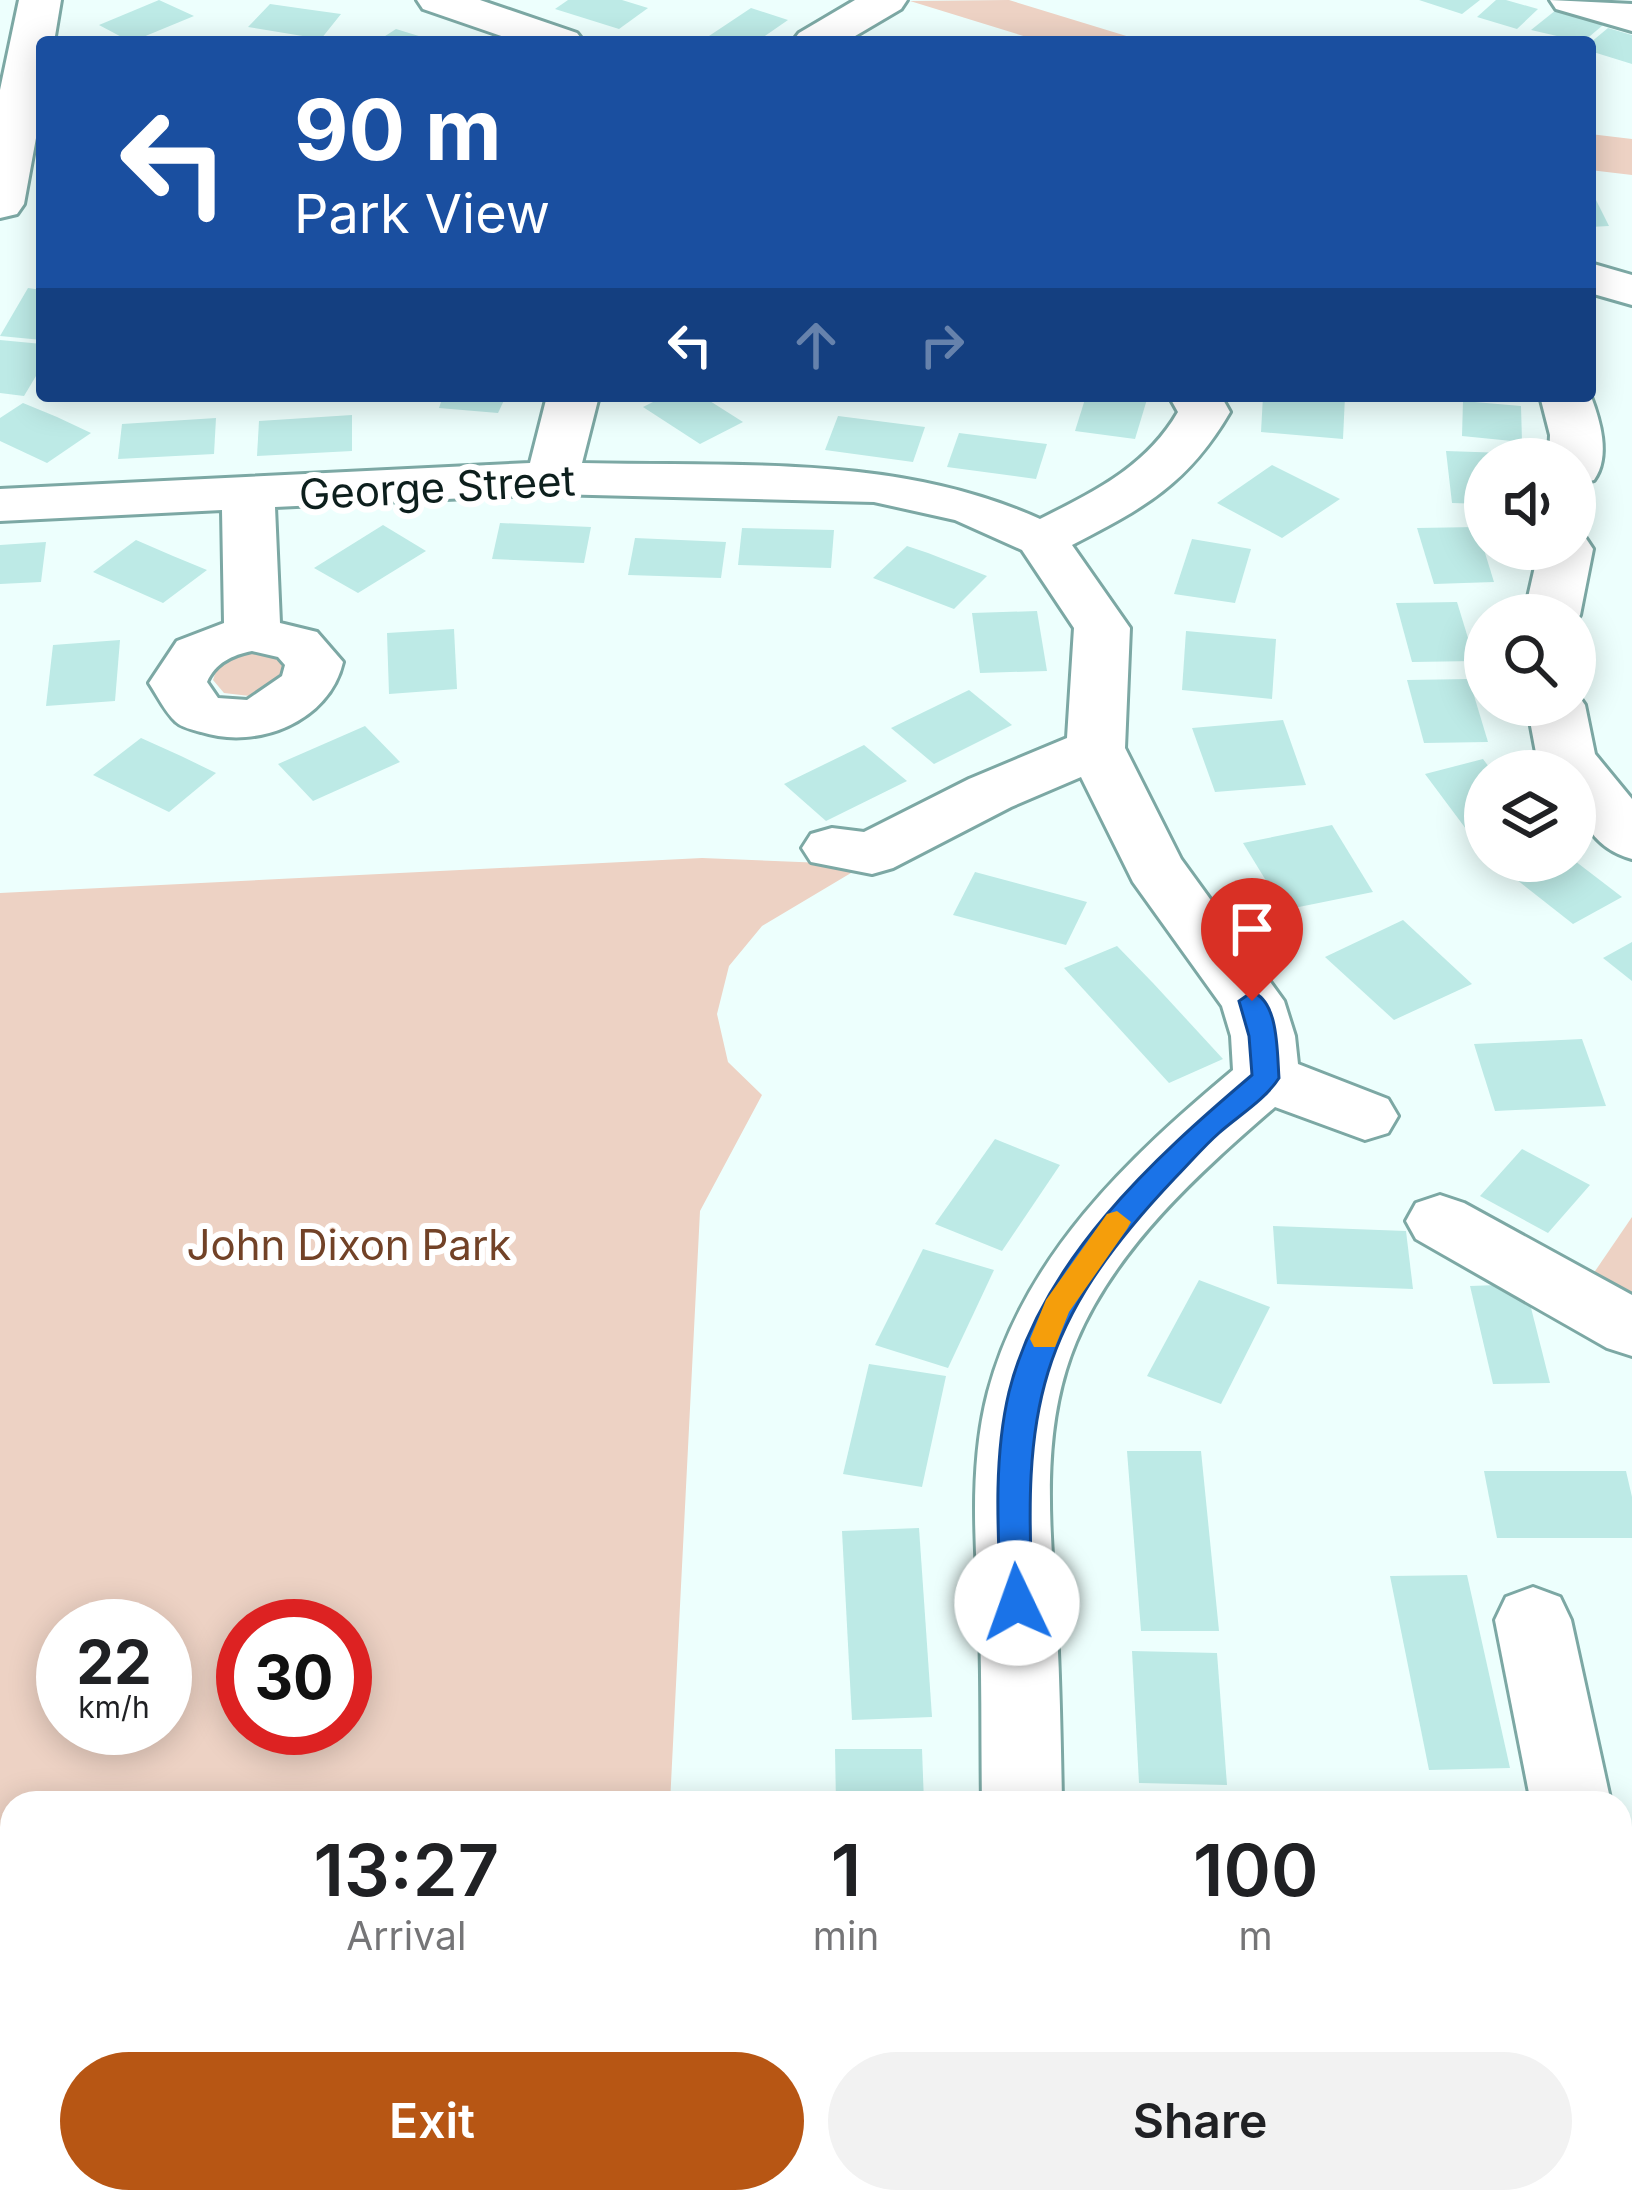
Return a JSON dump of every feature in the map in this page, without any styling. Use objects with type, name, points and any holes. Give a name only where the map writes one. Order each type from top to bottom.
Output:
[{"type":"street","points":[[0,204],[40,0]]},
{"type":"street","points":[[438,0],[544,36]]},
{"type":"street","points":[[1571,0],[1632,18]]},
{"type":"street","points":[[824,36],[880,1]]},
{"type":"street","points":[[1596,280],[1632,290]]},
{"type":"street","points":[[552,478],[571,402]]},
{"type":"street","points":[[1198,402],[1204,412],[1186,447],[1144,486],[1041,539],[1102,628],[1096,748],[1155,867],[1252,1001],[1263,1036],[1266,1078]]},
{"type":"street","points":[[1568,402],[1576,438]]},
{"type":"street","name":"George Street","points":[[0,505],[552,478],[874,487],[972,508],[1041,539]]},
{"type":"street","points":[[248,496],[252,634]]},
{"type":"street","points":[[1560,726],[1565,758],[1632,839]]},
{"type":"street","points":[[832,848],[872,854],[990,793],[1096,748]]},
{"type":"street","points":[[1266,1078],[1364,1116]]},
{"type":"street","points":[[1022,1791],[1012,1509],[1024,1392],[1056,1308],[1109,1230],[1205,1130],[1266,1078]]},
{"type":"street","points":[[1440,1221],[1632,1328]]},
{"type":"street","points":[[1533,1620],[1569,1791]]},
{"type":"green space","points":[[1009,0],[1126,36],[1024,36],[910,1]]},
{"type":"green space","points":[[1596,135],[1632,139],[1632,175],[1596,171]]},
{"type":"green space","points":[[249,650],[283,658],[289,673],[258,697],[224,693],[213,680],[218,665]]},
{"type":"green space","name":"John Dixon Park","points":[[702,858],[824,863],[856,870],[762,926],[729,966],[717,1014],[728,1062],[762,1095],[700,1211],[671,1791],[0,1791],[0,893]]},
{"type":"green space","points":[[1632,1217],[1632,1303],[1589,1280]]},
{"type":"building","points":[[159,0],[194,16],[146,36],[120,36],[99,25]]},
{"type":"building","points":[[568,0],[622,0],[648,8],[619,29],[555,9]]},
{"type":"building","points":[[1419,0],[1480,0],[1462,14]]},
{"type":"building","points":[[1496,0],[1538,9],[1517,29],[1477,17]]},
{"type":"building","points":[[270,4],[341,14],[323,36],[248,27]]},
{"type":"building","points":[[751,8],[788,20],[765,36],[709,36]]},
{"type":"building","points":[[1556,10],[1603,25],[1590,36],[1531,30]]},
{"type":"building","points":[[1608,28],[1632,35],[1632,64],[1596,53],[1596,38]]},
{"type":"building","points":[[396,29],[419,36],[385,36]]},
{"type":"building","points":[[1596,200],[1609,226],[1596,227]]},
{"type":"building","points":[[28,288],[36,289],[36,339],[0,336]]},
{"type":"building","points":[[0,340],[36,343],[36,376],[24,396],[0,393]]},
{"type":"building","points":[[441,402],[503,402],[498,413],[439,408]]},
{"type":"building","points":[[653,402],[711,402],[743,422],[700,444],[643,407]]},
{"type":"building","points":[[1084,402],[1146,402],[1135,439],[1075,431]]},
{"type":"building","points":[[1263,402],[1345,402],[1343,439],[1261,432]]},
{"type":"building","points":[[1463,402],[1521,406],[1522,438],[1462,436]]},
{"type":"building","points":[[23,403],[91,433],[47,463],[0,441],[0,418]]},
{"type":"building","points":[[352,415],[352,451],[257,456],[259,421]]},
{"type":"building","points":[[838,416],[925,427],[913,462],[825,450]]},
{"type":"building","points":[[216,418],[214,454],[118,459],[122,424]]},
{"type":"building","points":[[959,433],[1047,444],[1036,479],[947,467]]},
{"type":"building","points":[[1446,451],[1464,452],[1464,503],[1452,503]]},
{"type":"building","points":[[1272,465],[1340,499],[1282,538],[1217,503]]},
{"type":"building","points":[[500,523],[591,527],[584,563],[492,559]]},
{"type":"building","points":[[383,525],[426,551],[358,593],[314,568]]},
{"type":"building","points":[[1464,527],[1464,570],[1490,570],[1494,582],[1434,584],[1417,528]]},
{"type":"building","points":[[742,528],[834,530],[831,568],[738,565]]},
{"type":"building","points":[[635,538],[726,542],[721,578],[628,575]]},
{"type":"building","points":[[1192,539],[1251,549],[1235,603],[1174,594]]},
{"type":"building","points":[[136,540],[207,570],[163,603],[93,572]]},
{"type":"building","points":[[46,542],[41,582],[0,584],[0,545]]},
{"type":"building","points":[[907,546],[987,576],[954,609],[873,578]]},
{"type":"building","points":[[1457,602],[1464,625],[1464,661],[1412,662],[1396,603]]},
{"type":"building","points":[[1037,611],[1047,671],[980,673],[972,613]]},
{"type":"building","points":[[454,629],[457,689],[389,694],[387,633]]},
{"type":"building","points":[[1186,631],[1276,639],[1272,699],[1182,690]]},
{"type":"building","points":[[120,640],[115,701],[46,706],[53,645]]},
{"type":"building","points":[[1464,679],[1464,726],[1483,726],[1488,742],[1424,743],[1407,680]]},
{"type":"building","points":[[969,690],[1012,725],[934,764],[891,728]]},
{"type":"building","points":[[1283,720],[1306,785],[1215,792],[1192,728]]},
{"type":"building","points":[[365,726],[400,762],[313,801],[278,764]]},
{"type":"building","points":[[141,738],[216,773],[169,812],[93,775]]},
{"type":"building","points":[[864,745],[907,781],[826,821],[784,784]]},
{"type":"building","points":[[1464,764],[1464,826],[1425,774]]},
{"type":"building","points":[[1332,825],[1373,892],[1284,910],[1243,843]]},
{"type":"building","points":[[975,872],[1087,902],[1066,945],[953,915]]},
{"type":"building","points":[[1596,877],[1622,897],[1573,924],[1520,882],[1596,882]]},
{"type":"building","points":[[1403,920],[1472,984],[1394,1020],[1325,957]]},
{"type":"building","points":[[1632,942],[1632,981],[1603,958]]},
{"type":"building","points":[[1117,946],[1223,1059],[1169,1083],[1064,968]]},
{"type":"building","points":[[1582,1039],[1606,1106],[1495,1111],[1474,1044]]},
{"type":"building","points":[[995,1139],[1060,1165],[1002,1251],[935,1224]]},
{"type":"building","points":[[1522,1149],[1590,1185],[1548,1233],[1480,1196]]},
{"type":"building","points":[[1273,1226],[1406,1231],[1413,1289],[1277,1284]]},
{"type":"building","points":[[923,1249],[994,1270],[948,1368],[875,1345]]},
{"type":"building","points":[[1199,1280],[1270,1307],[1221,1404],[1147,1376]]},
{"type":"building","points":[[1525,1284],[1550,1383],[1493,1384],[1470,1286]]},
{"type":"building","points":[[869,1364],[946,1376],[922,1487],[843,1474]]},
{"type":"building","points":[[1127,1451],[1201,1451],[1219,1631],[1141,1631]]},
{"type":"building","points":[[1484,1471],[1626,1471],[1632,1497],[1632,1538],[1497,1538]]},
{"type":"building","points":[[919,1528],[932,1717],[852,1720],[842,1531]]},
{"type":"building","points":[[1467,1575],[1510,1768],[1429,1770],[1390,1576]]},
{"type":"building","points":[[1132,1651],[1217,1653],[1227,1785],[1139,1783]]},
{"type":"building","points":[[835,1749],[922,1749],[924,1791],[836,1791]]},
{"type":"slow traffic","points":[[1044,1339],[1056,1308],[1117,1222]]},
{"type":"route","points":[[1017,1603],[1012,1509],[1024,1392],[1056,1308],[1109,1230],[1205,1130],[1266,1078],[1263,1036],[1252,1001]]}]
